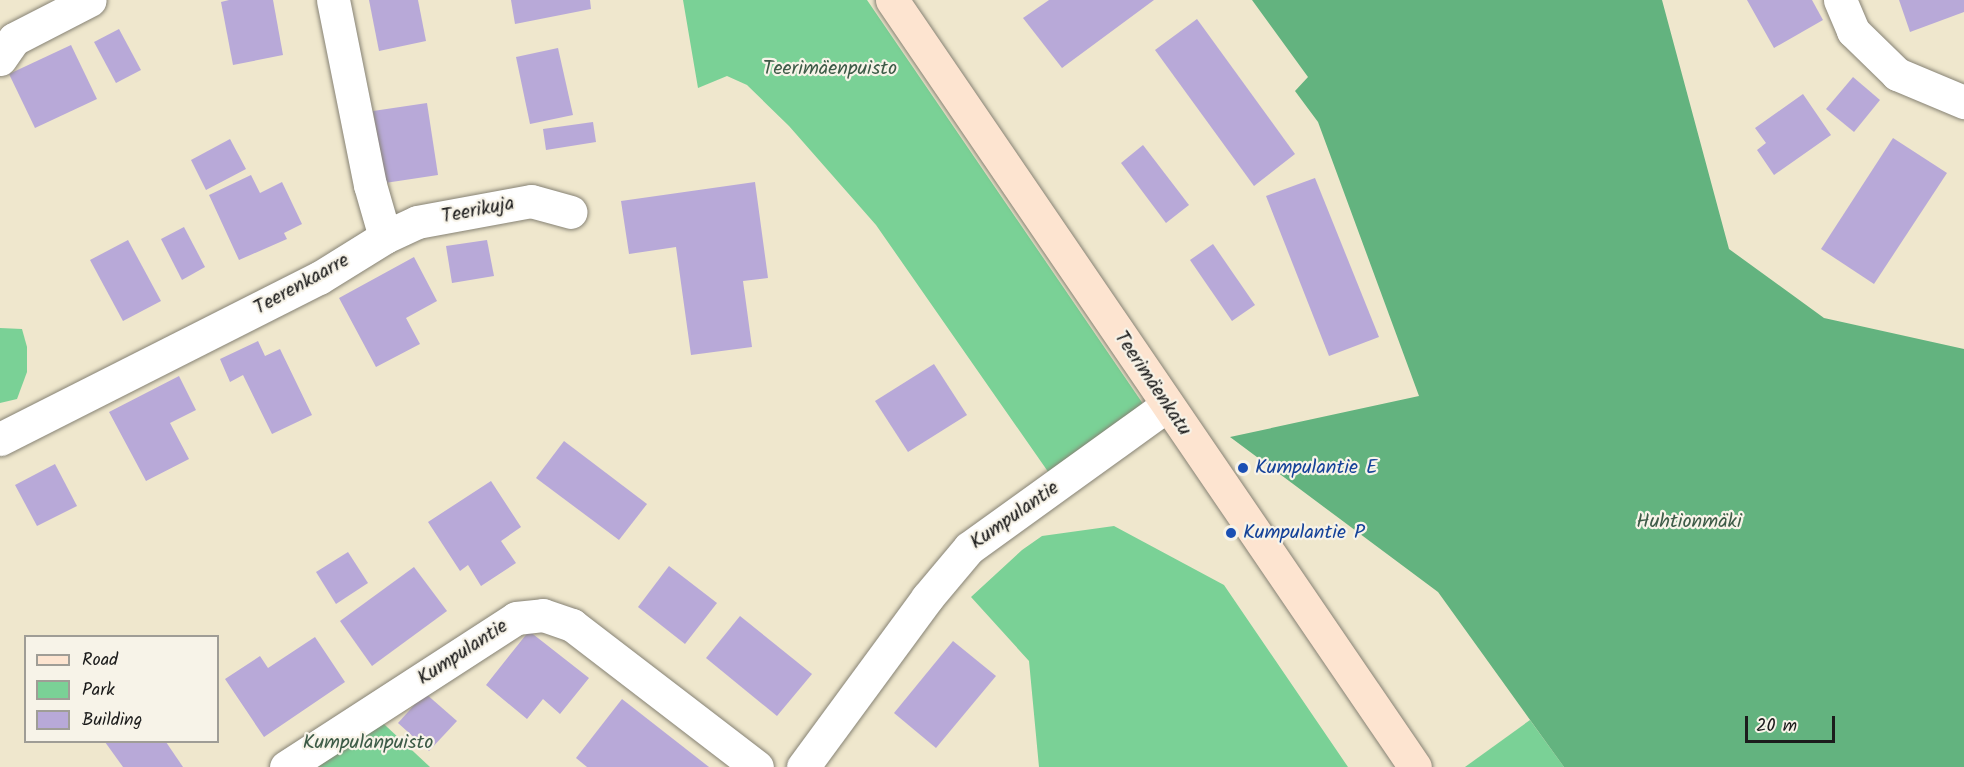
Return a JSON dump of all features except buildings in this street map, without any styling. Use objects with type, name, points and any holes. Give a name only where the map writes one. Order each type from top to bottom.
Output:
[{"type":"street","points":[[0,59],[14,39],[90,0]]},
{"type":"street","points":[[333,0],[370,185],[386,237]]},
{"type":"street","name":"Teerimäenkatu","points":[[892,0],[1415,767]]},
{"type":"street","points":[[1840,0],[1853,31],[1897,74],[1964,102]]},
{"type":"street","name":"Teerikuja","points":[[386,237],[417,222],[531,201],[572,212]]},
{"type":"street","name":"Teerenkaarre","points":[[0,440],[319,278],[386,237]]},
{"type":"street","name":"Kumpulantie","points":[[803,767],[927,598],[969,548],[1167,406]]},
{"type":"street","name":"Kumpulantie","points":[[286,767],[516,618],[543,615],[572,625],[757,767]]},
{"type":"green space","name":"Teerimäenpuisto","points":[[683,0],[867,0],[1152,417],[1058,486],[876,225],[789,126],[747,85],[727,76],[698,88]]},
{"type":"green space","name":"Huhtionmäki","points":[[1252,0],[1662,0],[1729,249],[1824,318],[1964,349],[1964,767],[1564,767],[1438,592],[1230,437],[1419,396],[1318,122],[1295,91],[1308,77]]},
{"type":"green space","points":[[0,328],[22,329],[27,347],[27,372],[17,399],[0,403]]},
{"type":"green space","points":[[1114,526],[1224,585],[1348,767],[1039,767],[1029,661],[971,597],[1022,550],[1042,536]]},
{"type":"green space","name":"Kumpulanpuisto","points":[[371,712],[430,767],[284,767]]},
{"type":"green space","points":[[1530,720],[1564,767],[1465,767]]},
{"type":"place","name":"Kumpulantie E","points":[[1243,468]]},
{"type":"place","name":"Kumpulantie P","points":[[1231,533]]}]
